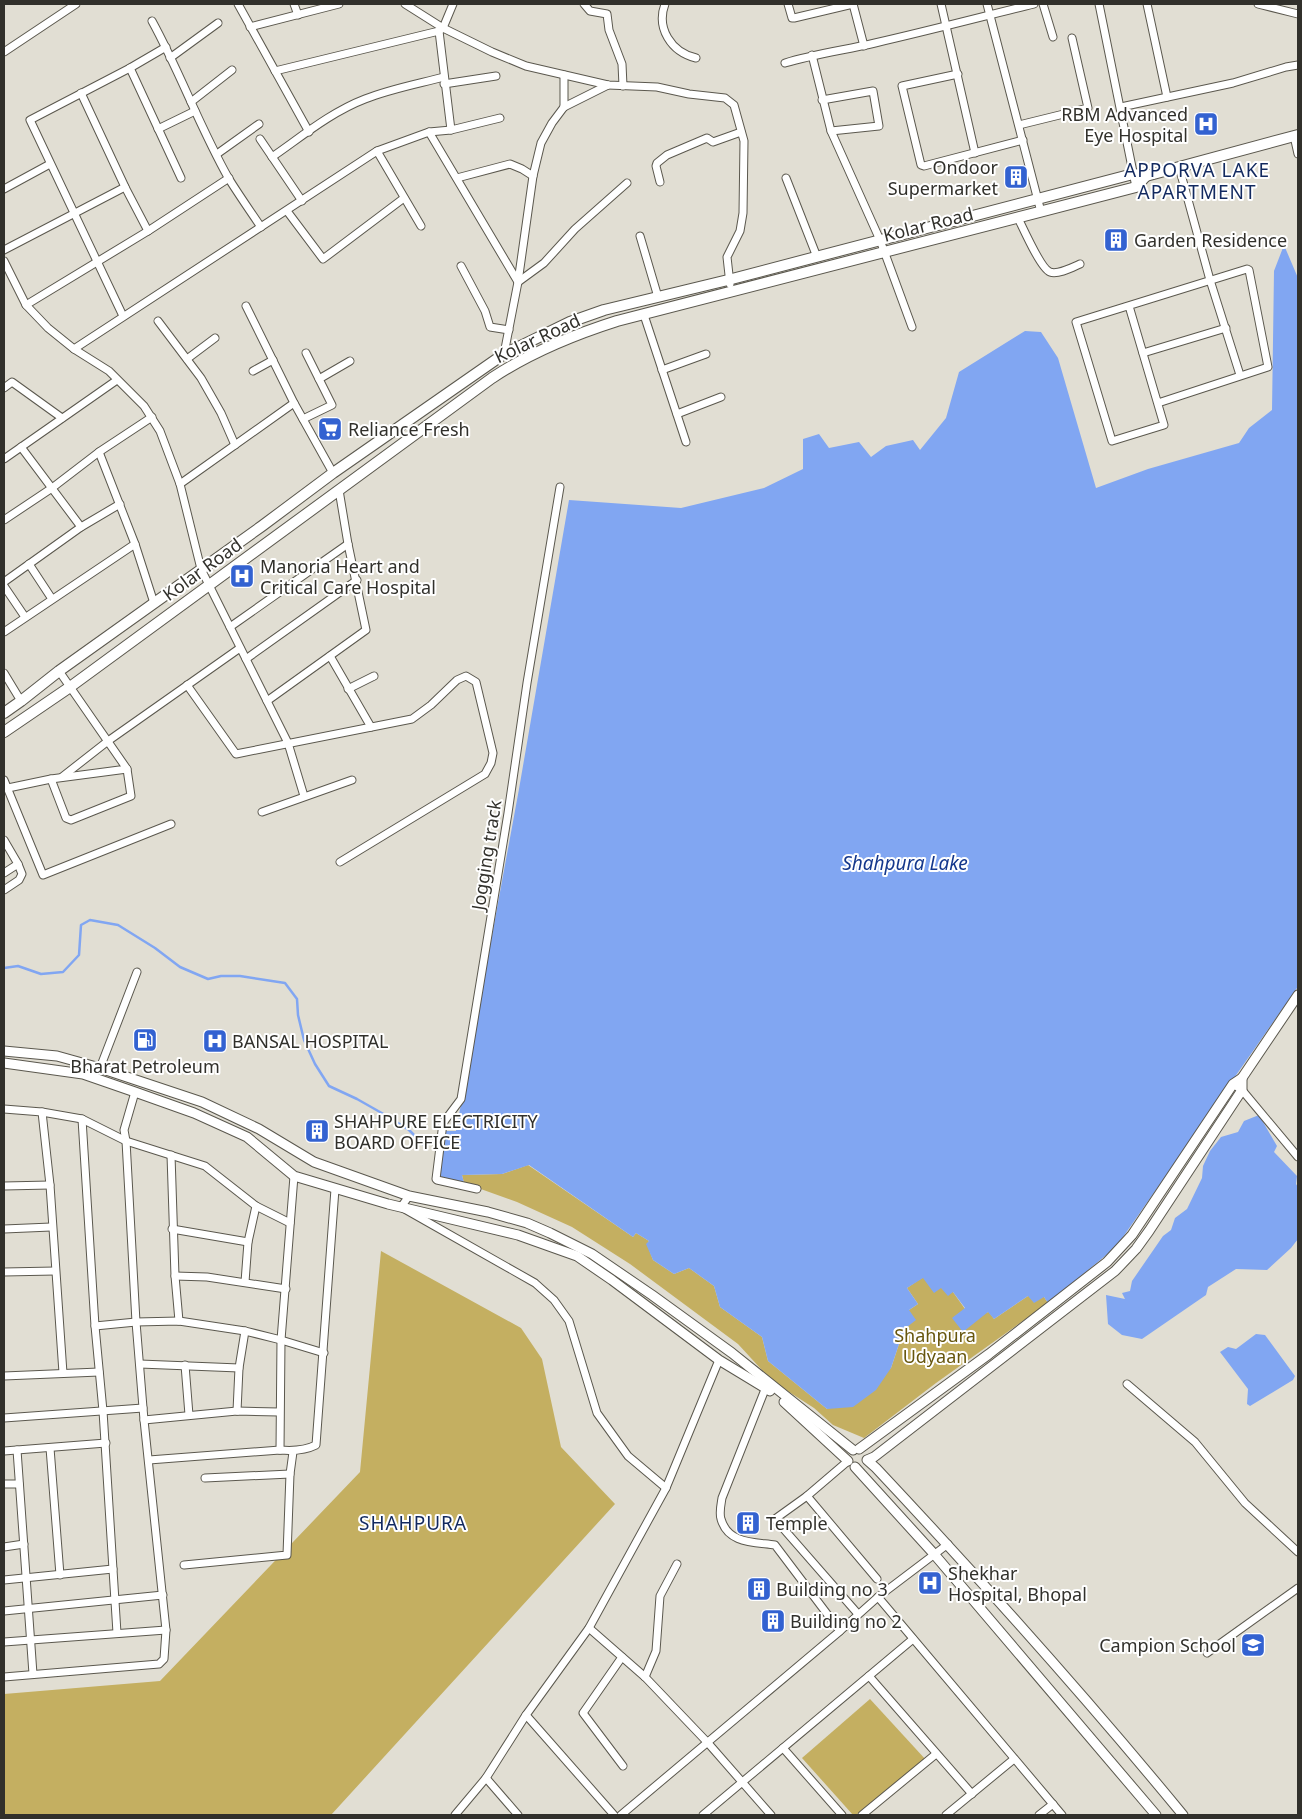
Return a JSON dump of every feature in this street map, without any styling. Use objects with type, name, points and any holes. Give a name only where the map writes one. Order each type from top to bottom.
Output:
[{"type":"main road","name":"Kolar Road","points":[[4,713],[21,702],[59,671],[333,473],[504,354],[583,316],[1133,174],[1146,176],[1296,135]]},
{"type":"main road","points":[[1136,187],[1146,176]]},
{"type":"main road","name":"Kolar Road","points":[[4,732],[70,687],[508,367],[545,348],[581,333],[644,314],[1136,187]]},
{"type":"main road","points":[[368,449],[378,462]]},
{"type":"street","points":[[4,52],[76,4]]},
{"type":"street","points":[[238,4],[309,132]]},
{"type":"street","points":[[294,4],[298,15]]},
{"type":"street","points":[[250,27],[339,4]]},
{"type":"street","points":[[405,4],[442,29],[526,66],[608,85],[657,87],[689,94],[725,98],[734,105],[744,141],[743,213],[740,231],[727,257],[728,280],[732,291]]},
{"type":"street","points":[[451,130],[444,81],[442,29],[453,4]]},
{"type":"street","points":[[584,4],[592,12],[607,14],[609,30],[622,64],[623,86]]},
{"type":"street","points":[[665,4],[662,24],[666,36],[686,56],[696,58]]},
{"type":"street","points":[[788,4],[792,18],[853,4],[864,46]]},
{"type":"street","points":[[942,4],[975,152]]},
{"type":"street","points":[[987,4],[1041,212]]},
{"type":"street","points":[[785,63],[812,55],[864,46],[947,27],[1034,4]]},
{"type":"street","points":[[1043,4],[1053,37]]},
{"type":"street","points":[[1099,4],[1136,187]]},
{"type":"street","points":[[1147,4],[1167,97]]},
{"type":"street","points":[[1258,4],[1296,13]]},
{"type":"street","points":[[1292,4],[1296,13]]},
{"type":"street","points":[[152,21],[229,178],[261,227]]},
{"type":"street","points":[[170,58],[218,23]]},
{"type":"street","points":[[275,71],[442,29]]},
{"type":"street","points":[[1020,126],[1088,108],[1072,38]]},
{"type":"street","points":[[123,316],[30,119],[130,68],[166,47]]},
{"type":"street","points":[[812,55],[831,131],[880,240],[912,327]]},
{"type":"street","points":[[1121,107],[1233,83],[1298,65]]},
{"type":"street","points":[[130,68],[181,178]]},
{"type":"street","points":[[191,102],[232,70]]},
{"type":"street","points":[[958,74],[902,86],[921,165],[924,166],[1023,140]]},
{"type":"street","points":[[564,75],[564,107]]},
{"type":"street","points":[[272,157],[309,132],[363,100],[384,93],[444,81],[496,76]]},
{"type":"street","points":[[504,354],[518,282],[533,176],[541,143],[564,107],[608,85]]},
{"type":"street","points":[[822,100],[873,91],[879,126],[831,131]]},
{"type":"street","points":[[81,93],[148,231]]},
{"type":"street","points":[[158,129],[195,111]]},
{"type":"street","points":[[74,348],[287,211],[376,151],[429,132],[451,130],[500,118]]},
{"type":"street","points":[[217,154],[259,124]]},
{"type":"street","points":[[429,132],[518,282]]},
{"type":"street","points":[[660,182],[656,166],[662,158],[707,138],[713,142],[741,132]]},
{"type":"street","points":[[1296,135],[1298,154]]},
{"type":"street","points":[[260,139],[302,201]]},
{"type":"street","points":[[376,151],[421,226]]},
{"type":"street","points":[[4,189],[50,164]]},
{"type":"street","points":[[458,178],[510,164],[522,168],[533,176]]},
{"type":"street","points":[[1179,167],[1210,280],[1240,375]]},
{"type":"street","points":[[26,305],[148,231],[229,178]]},
{"type":"street","points":[[786,178],[817,257]]},
{"type":"street","points":[[518,282],[544,263],[575,229],[627,183]]},
{"type":"street","points":[[4,250],[125,187]]},
{"type":"street","points":[[287,211],[323,259],[404,198]]},
{"type":"street","points":[[1018,218],[1048,272],[1058,272],[1080,264]]},
{"type":"street","points":[[640,236],[658,297]]},
{"type":"street","points":[[4,261],[6,275],[26,305],[48,328],[109,371],[144,406],[160,431],[180,484],[201,569],[288,743],[304,796]]},
{"type":"street","points":[[461,266],[485,310],[490,327],[509,330]]},
{"type":"street","points":[[1129,306],[1143,353],[1158,403],[1164,423],[1162,427],[1112,441],[1076,322],[1210,280],[1249,270],[1268,366],[1158,403]]},
{"type":"street","points":[[246,306],[294,403],[333,473]]},
{"type":"street","points":[[644,314],[686,442]]},
{"type":"street","points":[[158,321],[201,378],[221,413],[235,445]]},
{"type":"street","points":[[1143,353],[1226,328]]},
{"type":"street","points":[[187,359],[215,338]]},
{"type":"street","points":[[303,419],[332,405],[306,353]]},
{"type":"street","points":[[662,370],[706,354]]},
{"type":"street","points":[[253,372],[273,360]]},
{"type":"street","points":[[319,379],[350,361]]},
{"type":"street","points":[[4,459],[117,380]]},
{"type":"street","points":[[4,388],[12,382],[62,418]]},
{"type":"street","points":[[677,414],[721,397]]},
{"type":"street","points":[[180,484],[294,403]]},
{"type":"street","points":[[4,520],[52,488],[99,452],[152,417]]},
{"type":"street","points":[[21,447],[81,527]]},
{"type":"street","points":[[99,452],[120,504],[154,603]]},
{"type":"street","name":"Jogging track","points":[[477,1189],[436,1179],[443,1123],[461,1098],[560,488]]},
{"type":"street","points":[[267,701],[366,630],[339,490]]},
{"type":"street","points":[[4,582],[81,527],[120,504]]},
{"type":"street","points":[[4,632],[134,544]]},
{"type":"street","points":[[230,627],[348,544]]},
{"type":"street","points":[[29,564],[52,599]]},
{"type":"street","points":[[246,659],[356,580]]},
{"type":"street","points":[[4,586],[25,617]]},
{"type":"street","points":[[61,777],[108,741],[240,648]]},
{"type":"street","points":[[330,656],[372,727]]},
{"type":"street","points":[[51,779],[66,818],[71,820],[131,796],[127,769],[59,671]]},
{"type":"street","points":[[4,673],[21,702]]},
{"type":"street","points":[[348,689],[374,676]]},
{"type":"street","points":[[188,685],[236,754],[412,719],[431,705],[457,680],[466,676],[476,682],[493,753],[485,774],[340,862]]},
{"type":"street","points":[[8,788],[61,777],[127,769]]},
{"type":"street","points":[[4,780],[44,875],[171,824]]},
{"type":"street","points":[[262,812],[352,780]]},
{"type":"street","points":[[4,840],[18,864],[22,877],[4,890]]},
{"type":"street","points":[[4,873],[18,864]]},
{"type":"street","points":[[100,1068],[137,972]]},
{"type":"street","points":[[852,1464],[849,1455],[856,1449],[989,1354],[1092,1275],[1121,1249],[1233,1084],[1242,1078],[1298,995]]},
{"type":"street","points":[[4,1051],[56,1056],[100,1068],[202,1102],[259,1129],[314,1162],[409,1196],[488,1212],[528,1224],[592,1254],[732,1354],[856,1449],[866,1454],[867,1460],[948,1544],[1114,1731],[1183,1815]]},
{"type":"street","points":[[4,1063],[83,1074],[194,1112],[247,1137],[294,1176],[401,1207],[518,1235],[577,1256],[719,1360],[766,1387],[808,1422],[852,1464],[934,1554],[1156,1815]]},
{"type":"street","points":[[858,1614],[776,1519],[852,1464],[864,1466],[867,1460],[926,1417],[1115,1271],[1136,1249],[1149,1231],[1242,1090],[1242,1078]]},
{"type":"street","points":[[1233,1084],[1242,1090],[1298,1157]]},
{"type":"street","points":[[4,1677],[159,1664],[164,1659],[166,1630],[144,1420],[124,1130],[135,1092]]},
{"type":"street","points":[[4,1109],[42,1112],[82,1120],[126,1140],[205,1166],[256,1206],[290,1223]]},
{"type":"street","points":[[42,1112],[50,1185],[51,1227],[63,1373]]},
{"type":"street","points":[[82,1120],[118,1633]]},
{"type":"street","points":[[171,1155],[174,1276],[179,1321]]},
{"type":"street","points":[[280,1450],[281,1340],[294,1176]]},
{"type":"street","points":[[4,1186],[50,1185]]},
{"type":"street","points":[[148,1460],[280,1450],[293,1452],[309,1449],[316,1445],[335,1189]]},
{"type":"street","points":[[401,1207],[409,1196]]},
{"type":"street","points":[[245,1282],[248,1242],[256,1206]]},
{"type":"street","points":[[401,1207],[536,1283],[554,1300],[569,1321],[597,1413],[628,1456],[666,1488]]},
{"type":"street","points":[[4,1229],[51,1227]]},
{"type":"street","points":[[172,1230],[248,1242]]},
{"type":"street","points":[[4,1272],[55,1271]]},
{"type":"street","points":[[174,1276],[207,1277],[286,1289]]},
{"type":"street","points":[[95,1326],[136,1322],[179,1321],[244,1331],[324,1353]]},
{"type":"street","points":[[237,1411],[239,1368],[244,1331]]},
{"type":"street","points":[[455,1815],[486,1778],[526,1715],[589,1628],[666,1488],[719,1360]]},
{"type":"street","points":[[140,1364],[239,1368]]},
{"type":"street","points":[[185,1365],[189,1415]]},
{"type":"street","points":[[4,1376],[99,1372]]},
{"type":"street","points":[[1127,1384],[1194,1442],[1245,1503],[1298,1552]]},
{"type":"street","points":[[766,1387],[722,1498],[721,1518],[727,1530],[739,1540],[775,1545],[840,1631]]},
{"type":"street","points":[[4,1418],[143,1408]]},
{"type":"street","points":[[144,1420],[237,1411],[279,1412]]},
{"type":"street","points":[[4,1451],[106,1443]]},
{"type":"street","points":[[50,1448],[60,1574]]},
{"type":"street","points":[[17,1450],[33,1674]]},
{"type":"street","points":[[184,1565],[288,1555],[290,1474],[293,1452]]},
{"type":"street","points":[[205,1478],[290,1474]]},
{"type":"street","points":[[4,1484],[19,1484]]},
{"type":"street","points":[[807,1496],[877,1579]]},
{"type":"street","points":[[4,1547],[24,1544]]},
{"type":"street","points":[[621,1815],[878,1597],[948,1544]]},
{"type":"street","points":[[645,1677],[656,1651],[660,1596],[677,1564]]},
{"type":"street","points":[[4,1580],[113,1569]]},
{"type":"street","points":[[1207,1653],[1298,1588]]},
{"type":"street","points":[[4,1611],[163,1595]]},
{"type":"street","points":[[878,1597],[1062,1815]]},
{"type":"street","points":[[589,1628],[645,1677],[708,1743],[771,1815]]},
{"type":"street","points":[[4,1642],[166,1630]]},
{"type":"street","points":[[708,1814],[742,1782],[913,1639]]},
{"type":"street","points":[[622,1657],[583,1713],[623,1766]]},
{"type":"street","points":[[868,1676],[972,1794]]},
{"type":"street","points":[[526,1715],[614,1815]]},
{"type":"street","points":[[783,1748],[842,1815]]},
{"type":"street","points":[[862,1815],[936,1754]]},
{"type":"street","points":[[946,1815],[1014,1760]]},
{"type":"street","points":[[486,1778],[518,1815]]},
{"type":"street","points":[[1039,1815],[1053,1804]]},
{"type":"green space","name":"Shahpura Udyaan","points":[[528,1165],[633,1237],[636,1233],[649,1241],[647,1244],[653,1260],[674,1274],[689,1268],[714,1286],[720,1307],[762,1337],[768,1361],[827,1409],[891,1368],[899,1344],[906,1337],[909,1310],[918,1304],[907,1288],[923,1277],[953,1292],[965,1309],[953,1318],[989,1312],[994,1319],[1028,1296],[1044,1297],[1048,1303],[936,1383],[864,1438],[833,1425],[814,1408],[772,1381],[738,1344],[630,1264],[572,1227],[517,1202],[464,1183],[462,1175],[502,1174]]},
{"type":"green space","points":[[381,1251],[521,1328],[542,1359],[561,1447],[615,1504],[331,1815],[4,1815],[4,1694],[160,1681],[360,1472]]},
{"type":"green space","points":[[870,1699],[926,1760],[856,1815],[853,1815],[802,1758]]},
{"type":"water","name":"Shahpura Lake","points":[[1284,245],[1298,278],[1297,988],[1116,1247],[1048,1303],[1044,1297],[1034,1303],[1028,1296],[994,1319],[988,1312],[963,1332],[952,1318],[965,1308],[953,1292],[948,1296],[941,1288],[934,1293],[923,1278],[907,1288],[918,1304],[909,1310],[916,1320],[907,1327],[906,1337],[899,1344],[891,1368],[876,1390],[853,1407],[827,1409],[768,1361],[762,1337],[720,1307],[714,1286],[689,1268],[674,1274],[653,1260],[646,1244],[649,1241],[636,1233],[633,1237],[529,1165],[502,1174],[462,1175],[464,1183],[439,1176],[444,1131],[456,1131],[519,789],[569,500],[681,508],[764,488],[803,469],[803,439],[819,434],[829,448],[859,442],[871,457],[886,446],[913,440],[920,450],[946,418],[959,372],[1025,331],[1041,332],[1058,358],[1096,488],[1148,469],[1239,443],[1249,428],[1272,410],[1274,271]]},
{"type":"water","points":[[1259,1115],[1277,1146],[1274,1152],[1297,1176],[1298,1239],[1267,1270],[1236,1269],[1208,1287],[1206,1295],[1142,1339],[1122,1335],[1108,1324],[1106,1295],[1125,1299],[1122,1293],[1130,1291],[1132,1281],[1163,1236],[1171,1230],[1175,1218],[1187,1209],[1202,1178],[1203,1166],[1210,1151],[1221,1137],[1238,1132],[1244,1121]]},
{"type":"water","points":[[1256,1334],[1265,1335],[1295,1376],[1293,1380],[1250,1406],[1247,1404],[1248,1389],[1220,1352],[1228,1347],[1236,1349]]},
{"type":"waterway","points":[[4,968],[18,966],[41,974],[63,972],[79,955],[81,925],[90,920],[118,925],[155,948],[180,967],[208,979],[221,976],[240,976],[285,983],[297,999],[298,1015],[304,1040],[315,1064],[329,1086],[387,1116],[409,1130],[426,1147]]},
{"type":"place","name":"RBM Advanced Eye Hospital","points":[[1206,124]]},
{"type":"place","name":"Ondoor Supermarket","points":[[1016,177]]},
{"type":"place","name":"Garden Residence","points":[[1116,240]]},
{"type":"place","name":"Reliance Fresh","points":[[330,429]]},
{"type":"place","name":"Manoria Heart and Critical Care Hospital","points":[[242,576]]},
{"type":"place","name":"Bharat Petroleum","points":[[145,1040]]},
{"type":"place","name":"BANSAL HOSPITAL","points":[[215,1041]]},
{"type":"place","name":"SHAHPURE ELECTRICITY BOARD OFFICE","points":[[317,1131]]},
{"type":"place","name":"Temple","points":[[748,1523]]},
{"type":"place","name":"Shekhar Hospital, Bhopal","points":[[930,1583]]},
{"type":"place","name":"Building no 3","points":[[759,1589]]},
{"type":"place","name":"Building no 2","points":[[773,1621]]},
{"type":"place","name":"Campion School","points":[[1253,1645]]},
{"type":"district","name":"APPORVA LAKE APARTMENT","points":[[1197,181]]},
{"type":"district","name":"SHAHPURA","points":[[413,1523]]}]
